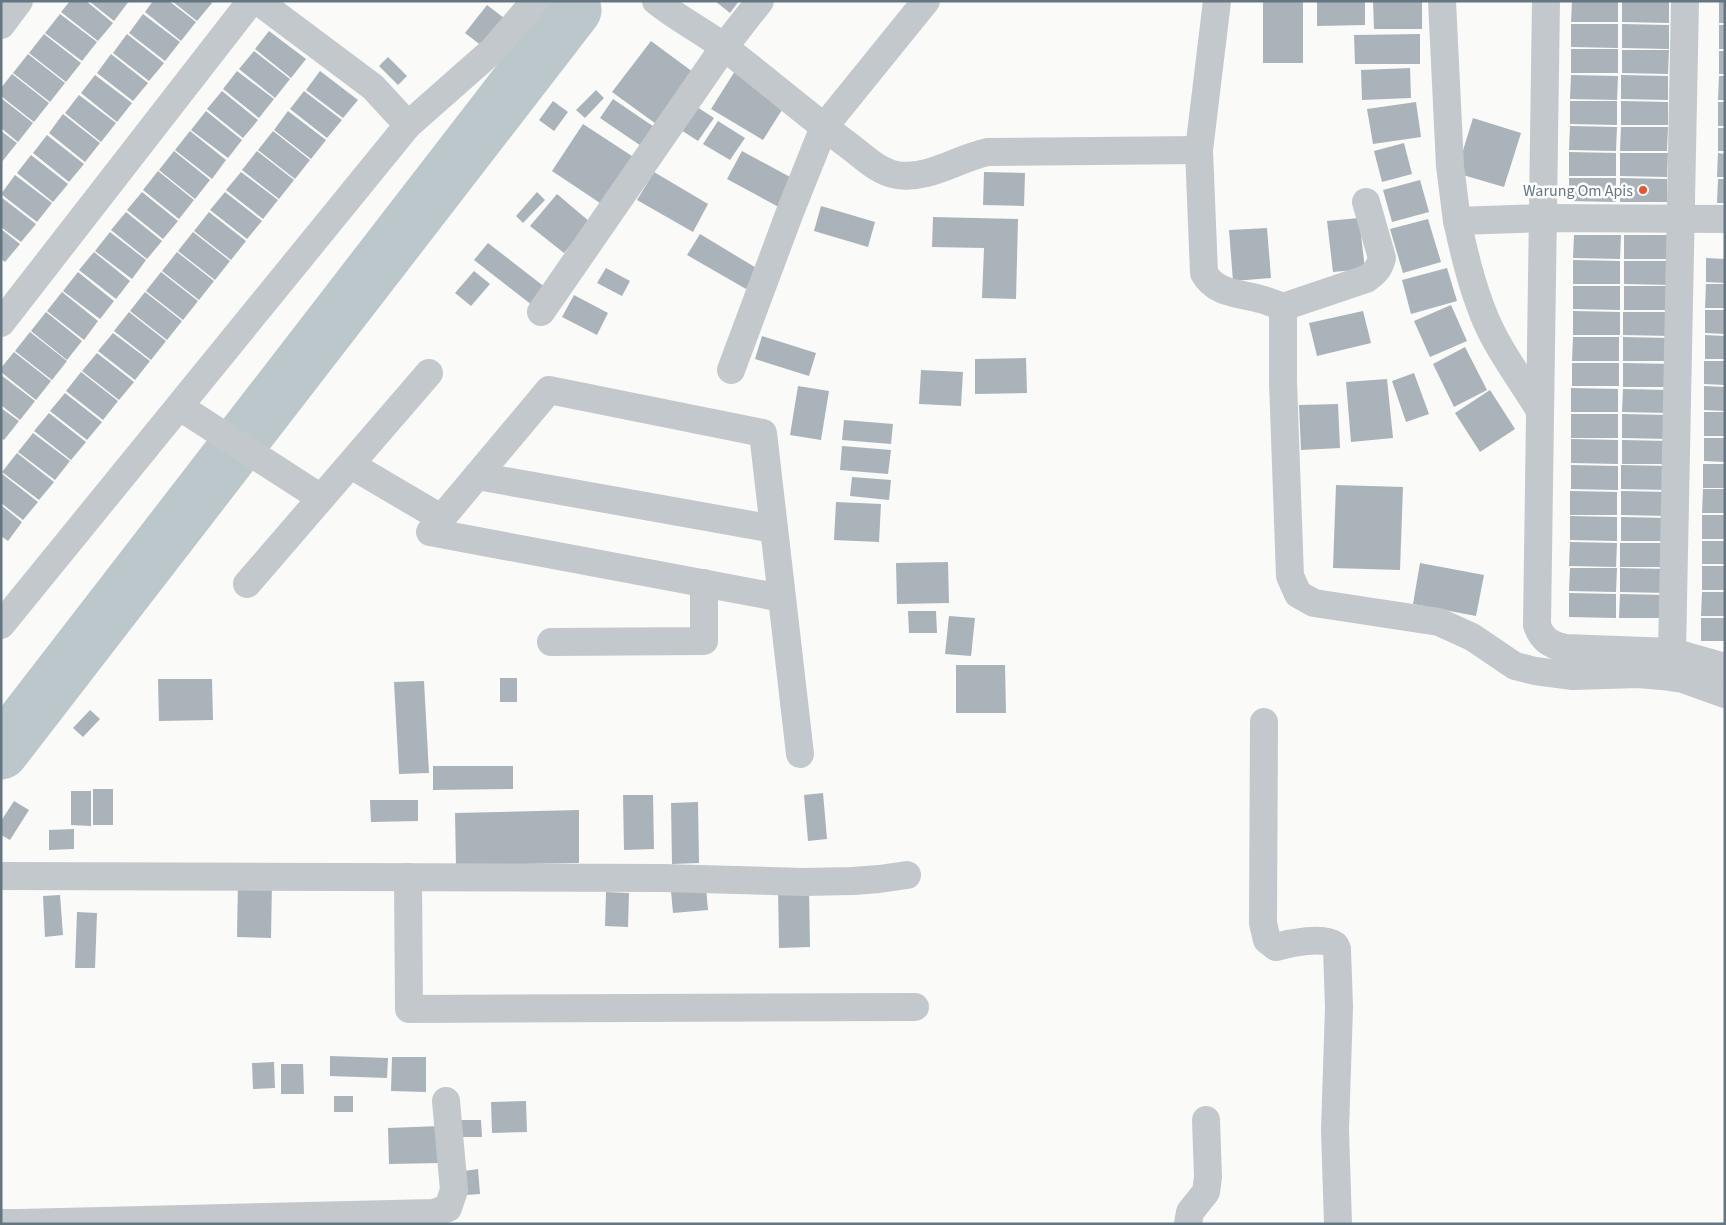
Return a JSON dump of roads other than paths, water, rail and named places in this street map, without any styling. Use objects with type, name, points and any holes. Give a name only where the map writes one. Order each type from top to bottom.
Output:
[{"type":"street","points":[[1,25],[19,1]]},
{"type":"street","points":[[1,323],[251,1]]},
{"type":"street","points":[[258,1],[373,86],[408,125]]},
{"type":"street","points":[[1,625],[408,125],[493,50],[535,1]]},
{"type":"street","points":[[656,1],[674,16],[724,47],[884,172],[898,175],[931,172],[974,155],[988,152],[1200,150]]},
{"type":"street","points":[[541,312],[724,47],[760,1]]},
{"type":"street","points":[[731,370],[824,127],[926,1]]},
{"type":"street","points":[[1217,1],[1200,150],[1204,273],[1208,281],[1226,291],[1283,307],[1366,279],[1376,272],[1382,258],[1366,202]]},
{"type":"street","points":[[1442,1],[1450,166],[1457,221],[1471,280],[1483,315],[1499,346],[1539,409]]},
{"type":"street","points":[[1546,1],[1537,625],[1540,633],[1554,646],[1672,652],[1725,667]]},
{"type":"street","points":[[1672,652],[1685,1]]},
{"type":"street","points":[[1457,221],[1544,218],[1725,219]]},
{"type":"street","points":[[1283,307],[1283,382],[1290,576],[1298,594],[1314,603],[1439,622],[1472,636],[1514,666],[1528,670],[1573,676],[1638,674],[1662,676],[1683,679],[1725,694]]},
{"type":"street","points":[[247,584],[429,374]]},
{"type":"street","points":[[782,598],[430,532],[549,390],[763,434],[782,598],[800,754]]},
{"type":"street","points":[[180,407],[321,498]]},
{"type":"street","points":[[351,465],[441,518]]},
{"type":"street","points":[[477,476],[774,529]]},
{"type":"street","points":[[551,642],[704,641],[704,583]]},
{"type":"street","points":[[1264,722],[1263,923],[1267,940],[1276,947],[1307,942],[1328,942],[1336,945],[1339,1007],[1335,1130],[1338,1224]]},
{"type":"street","points":[[1,876],[664,878],[804,882],[861,880],[907,875]]},
{"type":"street","points":[[408,877],[409,1009],[914,1007]]},
{"type":"street","points":[[1,1223],[434,1213],[448,1208],[454,1190],[446,1101]]},
{"type":"street","points":[[1188,1224],[1190,1212],[1206,1192],[1208,1177],[1206,1120]]},
{"type":"waterway","points":[[1,752],[574,10]]},
{"type":"place","name":"Warung Om Apis","points":[[1643,190]]}]
